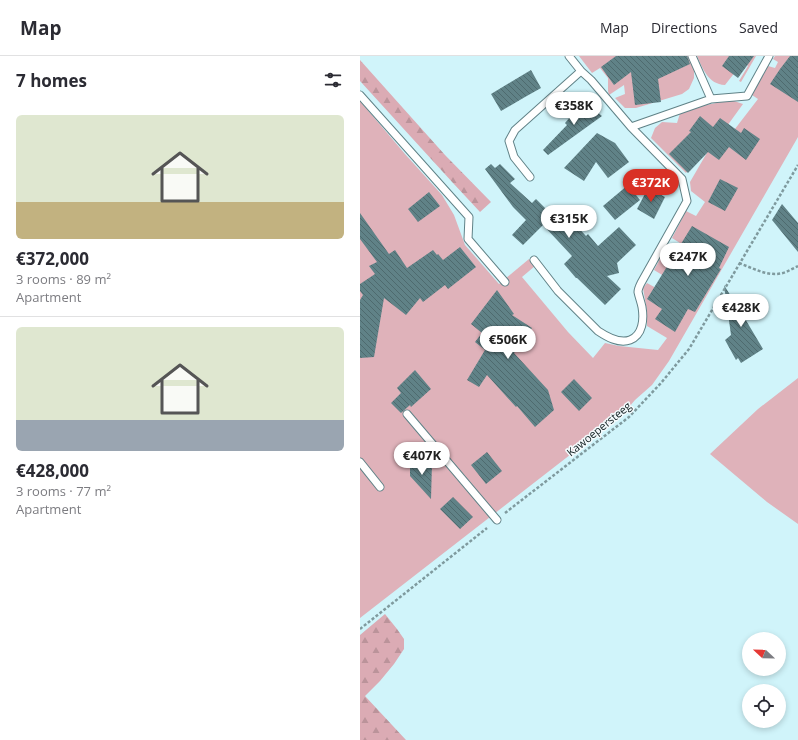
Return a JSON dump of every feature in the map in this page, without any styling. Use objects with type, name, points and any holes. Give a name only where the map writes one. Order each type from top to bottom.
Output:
[{"type":"lane","points":[[534,260],[558,291],[602,334],[621,341],[627,341],[635,338],[640,332],[643,322],[642,308],[638,291],[641,283],[687,201],[682,179],[631,127],[569,56]]},
{"type":"lane","points":[[692,56],[711,99]]},
{"type":"lane","points":[[631,127],[711,99],[747,96],[769,56]]},
{"type":"lane","points":[[530,177],[514,157],[509,141],[515,130],[581,71]]},
{"type":"lane","points":[[360,95],[469,217],[468,239],[505,282]]},
{"type":"lane","points":[[407,414],[497,520]]},
{"type":"lane","points":[[360,462],[380,487]]},
{"type":"path","name":"Kawoepersteeg","points":[[360,629],[629,417],[661,383],[689,349],[798,165]]},
{"type":"path","points":[[740,263],[763,272],[775,274],[786,272],[798,266]]},
{"type":"shaded area","points":[[579,56],[689,56],[694,68],[694,78],[689,89],[682,94],[636,108],[625,108],[615,98],[625,94],[624,85],[609,95],[608,78],[600,68],[592,73]]},
{"type":"shaded area","points":[[697,56],[756,56],[741,82],[739,81],[748,66],[743,62],[725,85],[714,82],[710,79],[704,71]]},
{"type":"shaded area","points":[[775,56],[798,56],[798,137],[669,361],[652,385],[635,400],[624,413],[360,618],[360,101],[442,195],[454,215],[465,245],[499,284],[529,259],[535,266],[522,277],[568,332],[593,358],[605,343],[658,350],[667,338],[647,326],[647,311],[643,288],[647,283],[676,299],[682,287],[654,270],[666,248],[675,253],[680,243],[672,238],[686,211],[696,216],[705,202],[691,191],[690,182],[708,151],[704,148],[686,173],[651,138],[655,128],[662,122],[677,123],[681,110],[731,100],[743,104],[722,133],[728,138],[758,99],[752,95],[768,66],[775,68],[778,62],[773,59]]},
{"type":"shaded area","points":[[798,378],[798,524],[767,502],[710,454],[758,409]]},
{"type":"green space","points":[[360,60],[445,155],[491,202],[480,212],[360,81]]},
{"type":"green space","points":[[385,614],[404,639],[404,649],[380,681],[365,696],[406,740],[360,740],[360,635]]},
{"type":"building","points":[[616,56],[687,56],[690,64],[658,79],[661,102],[635,105],[631,72],[614,85],[601,67]]},
{"type":"building","points":[[729,56],[754,56],[738,78],[722,66]]},
{"type":"building","points":[[790,56],[798,56],[798,102],[770,84]]},
{"type":"building","points":[[531,70],[541,88],[501,111],[491,94]]},
{"type":"building","points":[[584,101],[602,116],[548,155],[543,150],[567,125],[565,123]]},
{"type":"building","points":[[700,116],[713,127],[720,118],[741,133],[744,128],[760,139],[746,160],[729,147],[719,160],[708,152],[688,173],[669,154],[691,132],[689,131]]},
{"type":"building","points":[[597,133],[615,143],[629,162],[608,178],[596,162],[584,181],[564,168]]},
{"type":"building","points":[[491,164],[495,168],[500,164],[515,179],[510,183],[532,203],[536,199],[554,217],[562,210],[586,236],[588,234],[598,246],[619,227],[636,245],[617,263],[619,273],[607,276],[621,289],[605,305],[576,278],[564,264],[572,256],[543,225],[523,245],[512,235],[526,220],[513,207],[485,169]]},
{"type":"building","points":[[720,179],[738,188],[725,211],[708,202]]},
{"type":"building","points":[[628,185],[640,200],[615,220],[603,206]]},
{"type":"building","points":[[648,188],[665,197],[654,219],[637,209]]},
{"type":"building","points":[[429,192],[440,206],[418,222],[408,209]]},
{"type":"building","points":[[782,204],[798,223],[798,252],[772,220]]},
{"type":"building","points":[[360,213],[389,254],[395,250],[407,268],[433,250],[443,260],[460,247],[476,267],[448,289],[445,285],[423,302],[420,298],[406,315],[384,298],[374,357],[360,358],[360,300],[363,295],[360,291],[360,284],[375,274],[369,266],[377,262],[360,239]]},
{"type":"building","points":[[692,226],[729,247],[719,268],[721,269],[695,312],[688,309],[675,332],[655,319],[662,309],[647,299]]},
{"type":"building","points":[[724,285],[732,298],[751,295],[754,316],[744,317],[763,349],[741,363],[738,358],[736,360],[725,340],[731,335]]},
{"type":"building","points":[[497,290],[514,314],[512,315],[532,328],[514,353],[548,390],[554,410],[535,427],[487,375],[479,387],[467,380],[485,350],[475,342],[482,333],[471,324]]},
{"type":"building","points":[[415,370],[431,389],[411,407],[410,405],[401,413],[391,403],[401,393],[397,388]]},
{"type":"building","points":[[574,379],[592,398],[579,411],[561,392]]},
{"type":"building","points":[[487,452],[502,471],[486,484],[471,465]]},
{"type":"building","points":[[410,462],[432,463],[431,499],[410,476]]},
{"type":"building","points":[[453,497],[473,517],[460,529],[440,509]]}]
